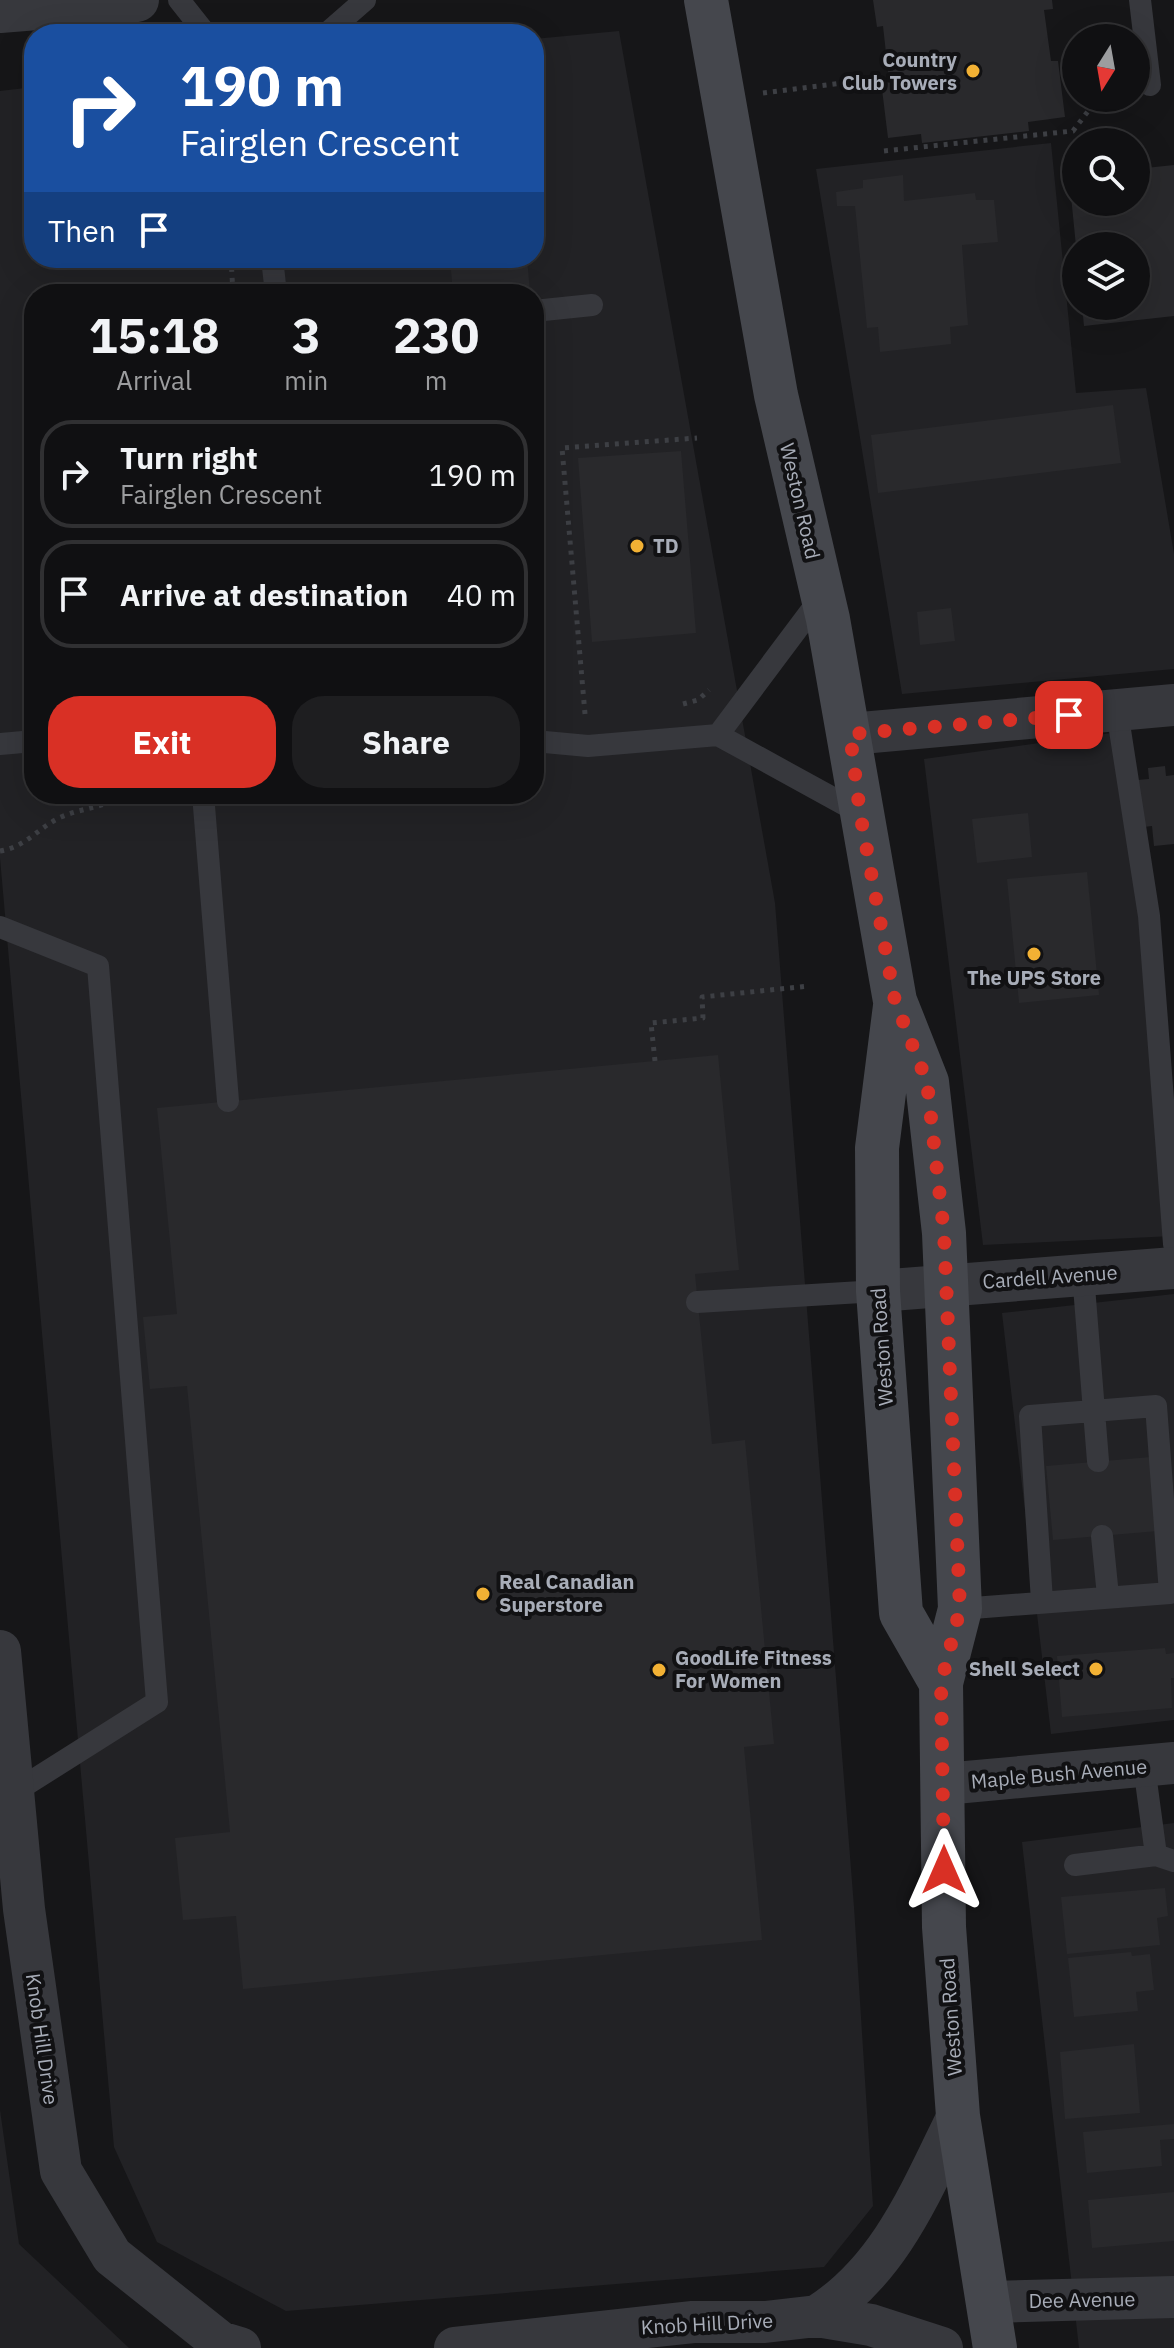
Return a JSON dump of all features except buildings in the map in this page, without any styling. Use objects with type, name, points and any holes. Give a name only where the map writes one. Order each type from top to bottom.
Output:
[{"type":"main road","name":"Weston Road","points":[[706,0],[776,395],[850,734],[860,813],[895,1001],[927,1082],[947,1286],[960,1609],[941,1683],[944,1927],[958,2116],[995,2348]]},
{"type":"main road","name":"Weston Road","points":[[895,1001],[877,1148],[878,1291],[901,1613],[941,1683]]},
{"type":"street","points":[[0,11],[137,0]]},
{"type":"street","points":[[850,734],[1174,705]]},
{"type":"street","name":"Cardell Avenue","points":[[878,1291],[1174,1268]]},
{"type":"street","name":"Knob Hill Drive","points":[[0,1651],[24,1909],[61,2171],[112,2256],[220,2342],[240,2348]]},
{"type":"street","name":"Maple Bush Avenue","points":[[944,1784],[1159,1765]]},
{"type":"street","points":[[817,2316],[839,2302],[880,2259],[912,2210],[958,2116]]},
{"type":"street","name":"Dee Avenue","points":[[990,2302],[1174,2297]]},
{"type":"street","name":"Knob Hill Drive","points":[[455,2348],[693,2322],[765,2322],[817,2316],[871,2325],[942,2348]]},
{"type":"lane","points":[[179,0],[198,24]]},
{"type":"lane","points":[[337,24],[365,0]]},
{"type":"lane","points":[[1140,0],[1143,24]]},
{"type":"lane","points":[[544,310],[592,305]]},
{"type":"lane","points":[[718,735],[822,596]]},
{"type":"lane","points":[[1117,711],[1149,916],[1174,1244]]},
{"type":"lane","points":[[544,742],[588,746],[718,735],[860,813]]},
{"type":"lane","points":[[0,744],[24,742]]},
{"type":"lane","points":[[204,804],[228,1101]]},
{"type":"lane","points":[[0,927],[98,966],[157,1702],[13,1793]]},
{"type":"lane","points":[[1083,1274],[1098,1461]]},
{"type":"lane","points":[[697,1302],[878,1291]]},
{"type":"lane","points":[[960,1609],[1170,1593],[1156,1406],[1030,1416],[1042,1601]]},
{"type":"lane","points":[[1102,1536],[1108,1596]]},
{"type":"lane","points":[[1075,1865],[1165,1858],[1159,1765]]},
{"type":"path","points":[[722,98],[873,79]]},
{"type":"path","points":[[884,151],[1073,131],[1087,112]]},
{"type":"path","points":[[585,714],[562,448],[697,438]]},
{"type":"path","points":[[680,706],[698,700],[710,689]]},
{"type":"path","points":[[574,714],[597,714]]},
{"type":"path","points":[[0,851],[24,844],[60,818],[110,804]]},
{"type":"path","points":[[655,1061],[651,1023],[703,1018],[702,997],[809,986]]},
{"type":"shaded area","points":[[619,31],[775,903],[854,1907],[873,2206],[824,2267],[286,2311],[157,2242],[114,2147],[0,858],[0,91],[24,88],[24,268],[544,268],[544,38]]},
{"type":"shaded area","points":[[1051,143],[1062,253],[1062,320],[1069,320],[1076,393],[1146,388],[1174,554],[1174,669],[902,694],[816,169]]},
{"type":"shaded area","points":[[1119,732],[1173,1236],[983,1245],[924,759]]},
{"type":"shaded area","points":[[1174,1294],[1174,1720],[1051,1734],[1002,1313]]},
{"type":"shaded area","points":[[1174,1823],[1174,2348],[1079,2348],[1022,1842]]},
{"type":"shaded area","points":[[0,2110],[19,2244],[129,2348],[0,2348]]},
{"type":"place","name":"Country Club Towers","points":[[973,71]]},
{"type":"place","name":"TD","points":[[637,546]]},
{"type":"place","name":"The UPS Store","points":[[1034,954]]},
{"type":"place","name":"Real Canadian Superstore","points":[[483,1594]]},
{"type":"place","name":"Shell Select","points":[[1096,1669]]},
{"type":"place","name":"GoodLife Fitness For Women","points":[[659,1670]]},
{"type":"route","points":[[944,1870],[941,1683],[960,1609],[944,1233],[927,1082],[895,1001],[860,813],[850,734],[1069,715]]}]
